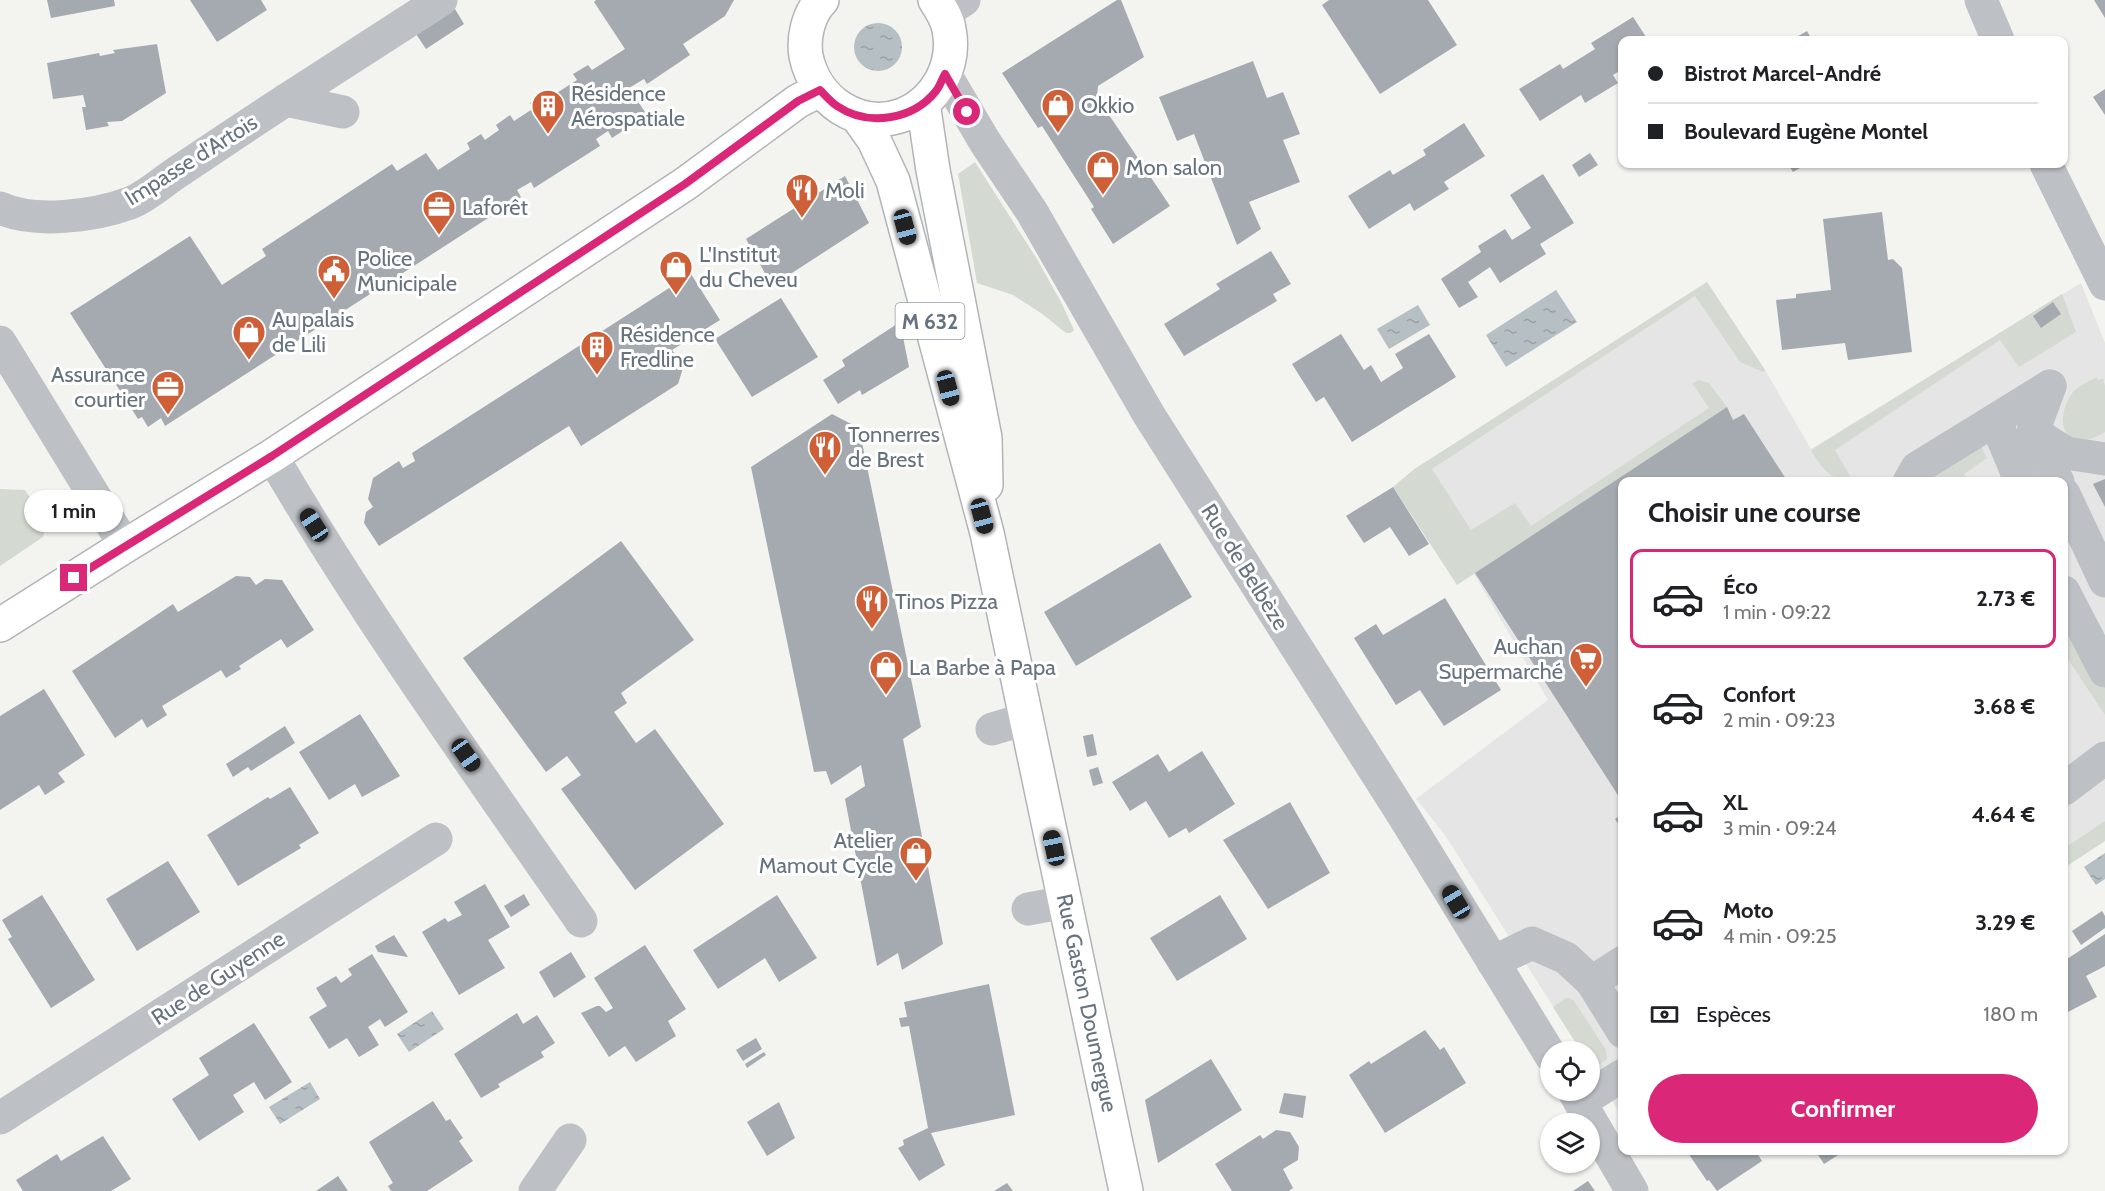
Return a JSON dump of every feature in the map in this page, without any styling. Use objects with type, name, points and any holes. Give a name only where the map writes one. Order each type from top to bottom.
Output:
[{"type":"main road","points":[[822,0],[817,4],[808,25],[805,48],[809,70],[820,90],[836,106],[857,116],[880,119],[903,115],[923,103],[936,90],[945,74],[950,58],[948,4]]},
{"type":"main road","points":[[0,626],[272,456],[685,184],[798,101],[820,90]]},
{"type":"main road","name":"Rue Gaston Doumergue","points":[[923,103],[933,170],[986,438],[987,533]]},
{"type":"main road","name":"Rue Gaston Doumergue","points":[[857,116],[874,140],[893,181],[987,533],[1126,1191]]},
{"type":"street","name":"Impasse d'Artois","points":[[0,208],[20,216],[45,216],[89,213],[131,202],[441,0]]},
{"type":"street","points":[[1983,1],[1996,36]]},
{"type":"street","name":"Rue de Belbèze","points":[[945,74],[985,142],[1032,212],[1149,415],[1403,815],[1542,1041]]},
{"type":"street","points":[[286,100],[343,112]]},
{"type":"street","points":[[2048,168],[2105,284]]},
{"type":"street","points":[[0,342],[125,546]]},
{"type":"street","points":[[1912,477],[1917,468],[2050,386],[2032,432],[2055,477]]},
{"type":"street","points":[[1995,420],[2019,477]]},
{"type":"street","points":[[2032,432],[2066,453],[2105,459]]},
{"type":"street","points":[[272,456],[301,506],[428,700],[581,921]]},
{"type":"street","points":[[2068,502],[2105,581]]},
{"type":"street","points":[[2068,600],[2105,671]]},
{"type":"street","points":[[992,729],[1026,719]]},
{"type":"street","name":"Rue de Guyenne","points":[[0,1118],[436,839]]},
{"type":"street","points":[[1028,909],[1066,902]]},
{"type":"street","points":[[1493,963],[1532,943],[1566,958],[1592,982],[1618,1024]]},
{"type":"street","points":[[1592,982],[1618,965]]},
{"type":"street","points":[[1600,1086],[1618,1077]]},
{"type":"street","points":[[1580,1101],[1632,1191]]},
{"type":"street","points":[[535,1191],[570,1140]]},
{"type":"shaded area","points":[[975,162],[1037,259],[1074,330],[1071,333],[1066,333],[1013,295],[977,283],[958,174]]},
{"type":"shaded area","points":[[1707,282],[1765,370],[1811,449],[2081,283],[2105,343],[2105,821],[2068,845],[2068,477],[1618,477],[1618,1110],[1600,1082],[1600,1041],[1575,1041],[1445,835],[1416,799],[1548,700],[1413,470]]},
{"type":"shaded area","points":[[1707,282],[1765,370],[1763,372],[1740,362],[1695,296],[1432,469],[1471,530],[1515,503],[1531,526],[1709,408],[1692,383],[1699,380],[1709,383],[1727,407],[1457,585],[1393,487],[1413,470]]},
{"type":"shaded area","points":[[2062,294],[2076,332],[2019,367],[2000,340],[1835,450],[1851,477],[1833,476],[1818,462],[1811,450]]},
{"type":"shaded area","points":[[2097,377],[2097,380],[2103,379],[2105,386],[2105,432],[2089,439],[2074,438],[2067,434],[2064,427],[2063,419],[2067,402],[2076,389]]},
{"type":"shaded area","points":[[1980,444],[1987,458],[1964,474],[1966,477],[1932,477]]},
{"type":"shaded area","points":[[0,489],[25,490],[46,522],[43,537],[0,566]]},
{"type":"shaded area","points":[[2068,616],[2105,686],[2105,715],[2068,659]]},
{"type":"shaded area","points":[[2105,821],[2105,841],[2068,865],[2068,845]]},
{"type":"shaded area","points":[[1566,998],[1574,1001],[1606,1050],[1607,1059],[1600,1064],[1600,1041],[1575,1041],[1553,1007]]},
{"type":"water","points":[[873,23],[883,23],[895,30],[902,42],[902,52],[895,64],[883,71],[873,71],[858,60],[854,52],[854,42],[865,27]]},
{"type":"water","points":[[1556,290],[1577,322],[1506,367],[1486,335]]},
{"type":"water","points":[[1418,305],[1430,325],[1389,349],[1377,329]]},
{"type":"water","points":[[2105,853],[2105,879],[2096,885],[2084,867]]},
{"type":"water","points":[[432,1011],[444,1029],[409,1052],[397,1034]]},
{"type":"water","points":[[310,1082],[320,1099],[280,1124],[269,1107]]},
{"type":"building","points":[[47,0],[114,0],[115,6],[51,18]]},
{"type":"building","points":[[190,0],[261,0],[267,10],[217,42]]},
{"type":"building","points":[[596,0],[734,0],[725,16],[683,44],[690,55],[647,84],[644,79],[629,88],[647,115],[612,138],[608,131],[596,139],[600,146],[534,188],[531,182],[517,190],[521,197],[165,426],[161,418],[148,427],[142,417],[138,419],[70,313],[190,236],[222,285],[266,256],[262,249],[392,164],[397,171],[426,153],[438,170],[470,149],[467,143],[481,134],[485,140],[499,130],[496,125],[510,115],[514,121],[534,108],[530,103],[545,93],[549,98],[577,80],[573,74],[588,65],[592,70],[625,49],[594,2]]},
{"type":"building","points":[[1117,0],[1121,0],[1144,57],[1098,86],[1097,97],[1170,206],[1113,244],[1091,209],[1094,207],[1042,126],[1038,128],[1002,73]]},
{"type":"building","points":[[1329,0],[1428,0],[1457,45],[1380,94],[1322,5]]},
{"type":"building","points":[[2094,0],[2105,0],[2105,18]]},
{"type":"building","points":[[455,9],[464,24],[426,49],[416,34]]},
{"type":"building","points":[[1633,17],[1645,36],[1618,36],[1618,72],[1613,75],[1618,83],[1585,103],[1581,95],[1540,121],[1519,89],[1560,64],[1563,69],[1595,49],[1591,43]]},
{"type":"building","points":[[1807,31],[1810,36],[1798,36]]},
{"type":"building","points":[[157,44],[166,93],[122,121],[107,122],[109,126],[86,130],[82,107],[86,107],[83,95],[53,99],[47,63],[99,53],[100,56],[115,53],[113,50]]},
{"type":"building","points":[[1253,61],[1267,98],[1283,92],[1300,134],[1283,140],[1300,182],[1249,202],[1261,229],[1237,245],[1194,134],[1177,141],[1159,97]]},
{"type":"building","points":[[2105,89],[2105,115],[2093,97]]},
{"type":"building","points":[[1464,123],[1485,156],[1444,182],[1449,189],[1414,211],[1410,203],[1369,229],[1348,196],[1390,170],[1393,175],[1426,155],[1423,150]]},
{"type":"building","points":[[1590,153],[1598,165],[1579,177],[1572,165]]},
{"type":"building","points":[[1543,174],[1574,223],[1540,244],[1546,254],[1500,283],[1490,267],[1468,282],[1478,297],[1459,308],[1441,279],[1481,252],[1478,246],[1505,229],[1512,240],[1531,228],[1510,195]]},
{"type":"building","points":[[845,176],[869,223],[772,286],[746,239]]},
{"type":"building","points":[[1882,212],[1888,260],[1893,259],[1902,268],[1912,352],[1848,360],[1845,343],[1782,350],[1776,300],[1796,298],[1796,294],[1831,290],[1823,219]]},
{"type":"building","points":[[1271,251],[1291,284],[1273,294],[1277,301],[1184,356],[1164,324],[1220,289],[1216,284]]},
{"type":"building","name":"Résidence Fredline","points":[[691,274],[720,320],[672,350],[684,365],[678,384],[581,446],[569,426],[379,546],[364,523],[366,512],[373,507],[368,499],[373,478],[399,461],[403,468],[415,461],[412,453]]},
{"type":"building","points":[[781,298],[818,357],[752,397],[715,339]]},
{"type":"building","points":[[2053,302],[2061,314],[2041,328],[2033,316]]},
{"type":"building","points":[[900,322],[909,367],[862,395],[860,390],[838,404],[823,380],[845,366],[842,360]]},
{"type":"building","points":[[1341,334],[1364,370],[1371,365],[1381,382],[1403,368],[1395,354],[1429,334],[1456,377],[1352,442],[1324,397],[1316,402],[1292,364]]},
{"type":"building","name":"Auchan Supermarché","points":[[1727,407],[1733,420],[1744,414],[1785,477],[1621,477]]},
{"type":"building","points":[[832,414],[859,428],[921,727],[903,739],[943,944],[902,970],[898,953],[877,966],[845,799],[865,786],[861,765],[831,785],[826,771],[814,772],[751,467]]},
{"type":"building","name":"Auchan Supermarché","points":[[1618,479],[1618,795],[1475,573]]},
{"type":"building","points":[[2105,479],[2105,507],[2093,484]]},
{"type":"building","points":[[1393,487],[1429,544],[1409,556],[1390,527],[1364,543],[1346,516]]},
{"type":"building","points":[[621,541],[694,640],[621,693],[627,703],[614,712],[636,743],[655,729],[724,824],[635,890],[561,789],[581,775],[567,756],[546,772],[463,658]]},
{"type":"building","points":[[1160,543],[1192,597],[1076,666],[1044,612]]},
{"type":"building","points":[[236,576],[250,577],[256,585],[265,579],[282,580],[314,630],[287,648],[281,639],[239,666],[241,669],[226,678],[221,670],[162,706],[167,715],[147,728],[142,719],[115,738],[72,671],[173,604],[178,612]]},
{"type":"building","points":[[1445,598],[1501,690],[1444,726],[1420,690],[1396,705],[1354,638],[1376,624],[1383,635]]},
{"type":"building","points":[[44,689],[85,755],[58,773],[65,782],[45,795],[39,785],[0,810],[0,716]]},
{"type":"building","points":[[360,714],[400,776],[362,797],[355,784],[329,800],[299,752]]},
{"type":"building","points":[[285,726],[295,743],[251,771],[248,767],[233,777],[226,764]]},
{"type":"building","points":[[1093,734],[1097,755],[1087,757],[1083,736]]},
{"type":"building","points":[[1202,751],[1235,804],[1189,833],[1186,828],[1169,838],[1146,801],[1130,811],[1112,782],[1158,754],[1169,772]]},
{"type":"building","points":[[1098,767],[1103,783],[1093,786],[1089,770]]},
{"type":"building","points":[[290,787],[319,833],[299,845],[301,848],[238,886],[207,835],[268,797],[270,799]]},
{"type":"building","points":[[1290,802],[1330,873],[1268,909],[1223,840]]},
{"type":"building","points":[[168,861],[200,912],[137,951],[106,899]]},
{"type":"building","points":[[485,884],[510,927],[488,940],[505,968],[459,995],[422,932],[445,918],[448,922],[462,915],[454,902]]},
{"type":"building","points":[[524,894],[530,905],[511,917],[504,906]]},
{"type":"building","points":[[42,895],[95,980],[51,1008],[8,939],[12,937],[2,920]]},
{"type":"building","points":[[777,895],[817,958],[779,982],[765,958],[718,989],[693,950]]},
{"type":"building","points":[[1220,895],[1247,939],[1177,981],[1150,938]]},
{"type":"building","points":[[2102,911],[2105,916],[2105,928],[2081,945],[2072,931]]},
{"type":"building","points":[[2105,934],[2105,966],[2086,976],[2097,997],[2068,1012],[2068,958]]},
{"type":"building","points":[[394,935],[408,957],[378,952],[375,946]]},
{"type":"building","points":[[645,945],[686,1009],[668,1021],[676,1036],[636,1062],[625,1046],[609,1057],[581,1013],[597,1006],[606,1012],[613,1008],[594,978]]},
{"type":"building","points":[[571,952],[586,977],[554,998],[539,972]]},
{"type":"building","points":[[372,954],[408,1012],[385,1027],[380,1019],[368,1027],[379,1045],[359,1057],[347,1038],[329,1049],[309,1017],[327,1006],[316,988],[336,976],[341,983],[352,975],[348,969]]},
{"type":"building","points":[[989,984],[1015,1115],[931,1133],[945,1165],[919,1181],[898,1148],[904,1145],[903,1140],[928,1128],[909,1026],[901,1027],[899,1018],[907,1017],[904,1002]]},
{"type":"building","points":[[517,1013],[523,1024],[537,1015],[555,1043],[541,1052],[544,1057],[498,1084],[500,1087],[481,1098],[454,1054]]},
{"type":"building","points":[[254,1023],[292,1082],[265,1100],[254,1082],[233,1095],[244,1112],[199,1141],[172,1099],[209,1075],[199,1058]]},
{"type":"building","points":[[1425,1030],[1440,1050],[1444,1047],[1466,1083],[1385,1133],[1349,1075],[1369,1061],[1371,1064]]},
{"type":"building","points":[[756,1038],[762,1049],[743,1061],[736,1050]]},
{"type":"building","points":[[764,1052],[766,1055],[747,1068],[745,1064]]},
{"type":"building","points":[[1211,1059],[1242,1110],[1158,1163],[1145,1100]]},
{"type":"building","points":[[1284,1093],[1306,1096],[1303,1118],[1279,1113]]},
{"type":"building","points":[[433,1101],[446,1121],[450,1119],[463,1138],[459,1141],[473,1161],[427,1191],[391,1191],[388,1186],[393,1183],[369,1142]]},
{"type":"building","points":[[779,1102],[795,1138],[767,1156],[747,1122]]},
{"type":"building","points":[[1276,1130],[1290,1132],[1299,1147],[1298,1160],[1283,1169],[1293,1188],[1289,1191],[1232,1191],[1215,1164],[1260,1135],[1263,1139]]},
{"type":"building","points":[[103,1136],[131,1179],[111,1191],[23,1191],[16,1180],[57,1154],[61,1161]]},
{"type":"building","points":[[1689,1155],[1758,1155],[1762,1161],[1717,1191],[1709,1180],[1707,1181]]},
{"type":"building","points":[[1818,1155],[1838,1155],[1824,1164]]},
{"type":"building","points":[[338,1176],[348,1191],[316,1191]]},
{"type":"building","points":[[1588,1181],[1595,1191],[1573,1191]]},
{"type":"building","points":[[1007,1183],[1013,1191],[994,1191]]},
{"type":"place","name":"Okkio","points":[[1058,134]]},
{"type":"place","name":"Résidence Aérospatiale","points":[[548,135]]},
{"type":"place","name":"Mon salon","points":[[1103,196]]},
{"type":"place","name":"Moli","points":[[802,219]]},
{"type":"place","name":"Laforêt","points":[[439,236]]},
{"type":"place","name":"L'Institut du Cheveu","points":[[676,296]]},
{"type":"place","name":"Police Municipale","points":[[334,300]]},
{"type":"place","name":"Au palais de Lili","points":[[249,361]]},
{"type":"place","name":"Résidence Fredline","points":[[597,376]]},
{"type":"place","name":"Assurance courtier","points":[[168,416]]},
{"type":"place","name":"Tonnerres de Brest","points":[[825,476]]},
{"type":"place","name":"Tinos Pizza","points":[[872,630]]},
{"type":"place","name":"Auchan Supermarché","points":[[1586,688]]},
{"type":"place","name":"La Barbe à Papa","points":[[886,696]]},
{"type":"place","name":"Atelier Mamout Cycle","points":[[916,882]]},
{"type":"route","points":[[74,578],[272,456],[685,184],[798,101],[820,90],[836,106],[857,116],[880,119],[903,115],[923,103],[936,90],[945,74],[967,112]]}]
